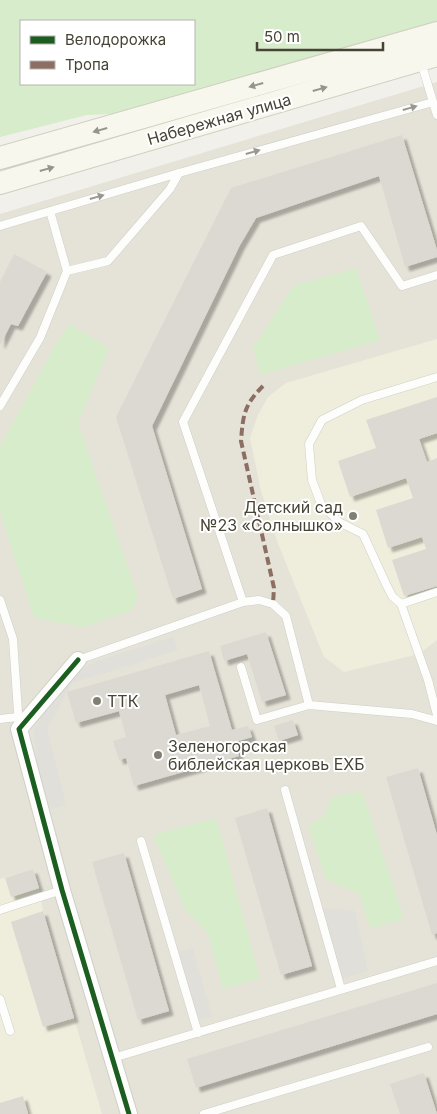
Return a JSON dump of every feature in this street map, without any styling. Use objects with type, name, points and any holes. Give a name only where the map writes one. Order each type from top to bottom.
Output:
[{"type":"main road","name":"Набережная улица","points":[[0,183],[423,51],[437,32]]},
{"type":"main road","name":"Набережная улица","points":[[0,158],[423,51]]},
{"type":"street","points":[[78,660],[18,723],[62,890],[130,1114]]},
{"type":"lane","points":[[423,51],[437,115]]},
{"type":"lane","points":[[0,226],[433,102]]},
{"type":"lane","points":[[67,271],[108,261],[170,189],[180,173]]},
{"type":"lane","points":[[0,406],[40,338],[67,271],[50,211]]},
{"type":"lane","points":[[243,602],[183,422],[273,255],[361,226],[402,286],[437,275]]},
{"type":"lane","points":[[437,377],[362,400],[322,420],[309,444],[312,480],[321,504],[339,522],[363,534],[392,596],[401,604],[428,680],[437,715]]},
{"type":"lane","points":[[401,604],[437,592]]},
{"type":"lane","points":[[0,600],[13,640],[18,723],[0,719]]},
{"type":"lane","points":[[78,660],[243,602],[259,600],[273,604],[286,616],[309,705]]},
{"type":"lane","points":[[241,668],[257,720],[309,705],[412,714],[437,721]]},
{"type":"lane","points":[[285,790],[341,990]]},
{"type":"lane","points":[[141,841],[198,1033]]},
{"type":"lane","points":[[0,910],[62,890]]},
{"type":"lane","points":[[114,1058],[437,961]]},
{"type":"lane","points":[[0,999],[10,1031]]},
{"type":"lane","points":[[204,1114],[428,1048]]},
{"type":"shaded area","points":[[437,82],[437,1114],[0,1114],[0,214]]},
{"type":"shaded area","name":"Детский сад №23 «Солнышко»","points":[[437,339],[437,640],[419,654],[344,672],[324,657],[277,541],[261,491],[250,438],[258,415],[268,397],[286,383]]},
{"type":"shaded area","points":[[173,637],[178,650],[72,683],[47,729],[66,805],[51,809],[40,777],[33,732],[65,680],[96,661]]},
{"type":"shaded area","points":[[33,869],[43,911],[102,1114],[0,1114],[0,879]]},
{"type":"shaded area","points":[[321,908],[355,911],[368,971],[342,979]]},
{"type":"shaded area","points":[[193,948],[212,1017],[197,1021],[178,952]]},
{"type":"green space","points":[[0,0],[437,0],[437,25],[132,113],[87,115],[0,137]]},
{"type":"green space","points":[[356,268],[380,340],[260,375],[253,348],[293,286]]},
{"type":"green space","points":[[70,324],[109,348],[78,423],[138,597],[132,610],[84,627],[34,618],[0,512],[0,447],[54,347]]},
{"type":"green space","points":[[362,791],[404,919],[370,928],[359,894],[326,879],[308,826],[324,816],[332,797]]},
{"type":"green space","points":[[216,818],[260,978],[223,989],[208,934],[185,909],[153,835]]},
{"type":"building","points":[[402,135],[437,250],[437,257],[405,267],[379,176],[256,218],[240,245],[152,426],[202,589],[173,599],[116,417],[231,188]]},
{"type":"building","points":[[14,254],[47,272],[18,326],[11,324],[0,345],[0,282]]},
{"type":"building","points":[[437,397],[437,433],[419,439],[427,462],[437,458],[437,586],[404,596],[392,560],[426,549],[422,537],[388,548],[376,510],[413,498],[406,478],[350,497],[338,461],[376,448],[366,420]]},
{"type":"building","points":[[266,632],[286,695],[262,702],[247,654],[224,661],[220,646]]},
{"type":"building","points":[[209,651],[232,730],[248,726],[252,737],[235,742],[239,756],[134,786],[126,758],[119,760],[113,741],[126,737],[119,711],[76,723],[67,692]],"holes":[[[199,685],[210,726],[176,735],[165,695]]]},
{"type":"building","points":[[293,720],[298,735],[279,741],[274,726]]},
{"type":"building","points":[[418,768],[437,835],[437,933],[432,935],[386,777]]},
{"type":"building","points":[[267,808],[312,966],[281,975],[235,818]]},
{"type":"building","points":[[124,853],[169,1011],[138,1020],[92,862]]},
{"type":"building","points":[[33,869],[39,888],[11,897],[5,878]]},
{"type":"building","points":[[43,911],[74,1018],[43,1027],[11,922]]},
{"type":"building","points":[[437,983],[437,1014],[196,1088],[187,1059]]},
{"type":"building","points":[[424,1073],[437,1114],[400,1114],[390,1084]]},
{"type":"building","points":[[23,1096],[28,1114],[0,1114],[0,1103]]},
{"type":"marked path","points":[[263,386],[248,405],[241,441],[274,588],[273,604]]},
{"type":"cycle path","points":[[78,660],[19,729],[62,890],[129,1114]]},
{"type":"place","name":"Детский сад №23 «Солнышко»","points":[[353,516]]},
{"type":"place","name":"ТТК","points":[[97,701]]},
{"type":"place","name":"Зеленогорская библейская церковь ЕХБ","points":[[158,755]]}]
